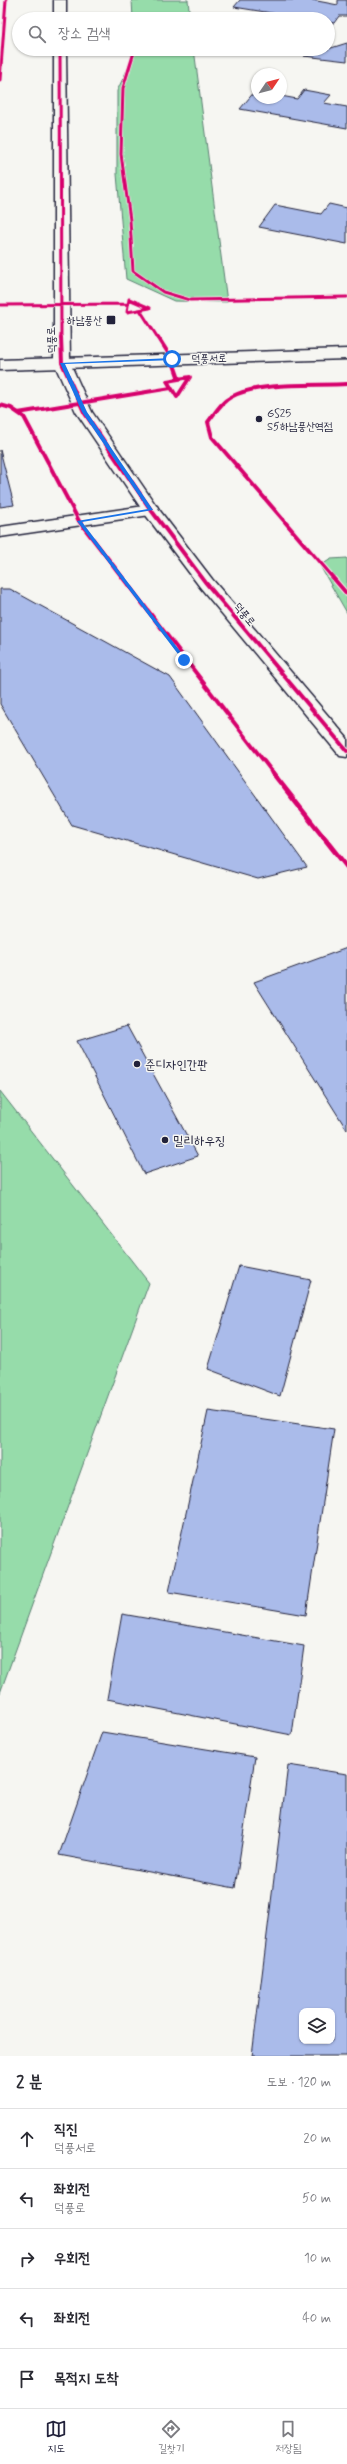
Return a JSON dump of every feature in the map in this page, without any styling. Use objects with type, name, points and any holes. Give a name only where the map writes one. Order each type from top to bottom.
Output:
[{"type":"main road","points":[[60,0],[60,12]]},
{"type":"main road","name":"덕풍로","points":[[60,56],[60,299],[62,363],[84,412],[151,510],[206,583],[347,751]]},
{"type":"main road","name":"덕풍서로","points":[[0,365],[347,354]]},
{"type":"main road","points":[[0,532],[151,510]]},
{"type":"green space","points":[[132,0],[188,0],[189,12],[133,12]]},
{"type":"green space","points":[[134,56],[195,56],[227,302],[174,301],[126,279],[117,174],[117,91]]},
{"type":"green space","points":[[347,558],[347,613],[320,566],[331,559]]},
{"type":"green space","points":[[0,1091],[149,1283],[0,1693]]},
{"type":"building","points":[[240,0],[312,0],[338,5],[338,0],[347,0],[347,16],[339,16],[335,22],[335,12],[265,12],[234,7]]},
{"type":"building","points":[[347,43],[347,61],[304,56],[335,56],[335,47]]},
{"type":"building","points":[[304,90],[331,95],[324,103],[347,107],[347,128],[240,109],[251,96],[251,104],[287,104],[287,97],[297,99]]},
{"type":"building","points":[[329,204],[347,208],[347,244],[259,227],[275,205],[321,214]]},
{"type":"building","points":[[0,450],[14,505],[0,507]]},
{"type":"building","points":[[0,589],[10,589],[170,677],[307,867],[258,879],[72,825],[0,704]]},
{"type":"building","points":[[347,948],[347,1130],[254,982]]},
{"type":"building","points":[[127,1026],[198,1156],[144,1174],[77,1041]]},
{"type":"building","points":[[239,1266],[311,1280],[280,1396],[208,1369]]},
{"type":"building","points":[[208,1411],[334,1429],[306,1615],[169,1592]]},
{"type":"building","points":[[122,1614],[304,1646],[292,1735],[107,1699]]},
{"type":"building","points":[[102,1732],[255,1757],[235,1888],[59,1855]]},
{"type":"building","points":[[288,1765],[347,1774],[347,2056],[252,2056]]},
{"type":"cycle path","points":[[0,80],[6,0]]},
{"type":"cycle path","points":[[60,56],[60,299],[62,363],[84,412],[151,510],[206,583],[347,751]]},
{"type":"cycle path","points":[[133,56],[123,88],[121,154],[130,220],[133,271],[140,278],[163,292],[190,300],[347,297]]},
{"type":"cycle path","points":[[129,299],[150,308],[127,312],[129,299]]},
{"type":"cycle path","points":[[0,305],[128,304]]},
{"type":"cycle path","points":[[140,310],[172,359],[179,379]]},
{"type":"cycle path","points":[[190,377],[177,397],[167,381],[190,377]]},
{"type":"cycle path","points":[[347,384],[287,386],[255,389],[231,397],[218,408],[208,422],[212,437],[347,594]]},
{"type":"cycle path","points":[[18,413],[171,388]]},
{"type":"cycle path","points":[[0,405],[11,408],[24,417],[79,521],[184,660],[347,867]]},
{"type":"place","name":"하남풍산","points":[[111,320]]},
{"type":"place","name":"GS25 S5하남풍산역점","points":[[259,419]]},
{"type":"place","name":"준디자인간판","points":[[137,1064]]},
{"type":"place","name":"밀리하우징","points":[[165,1140]]},
{"type":"route","points":[[172,359],[62,363],[84,412],[151,510],[79,521],[184,660]]}]
